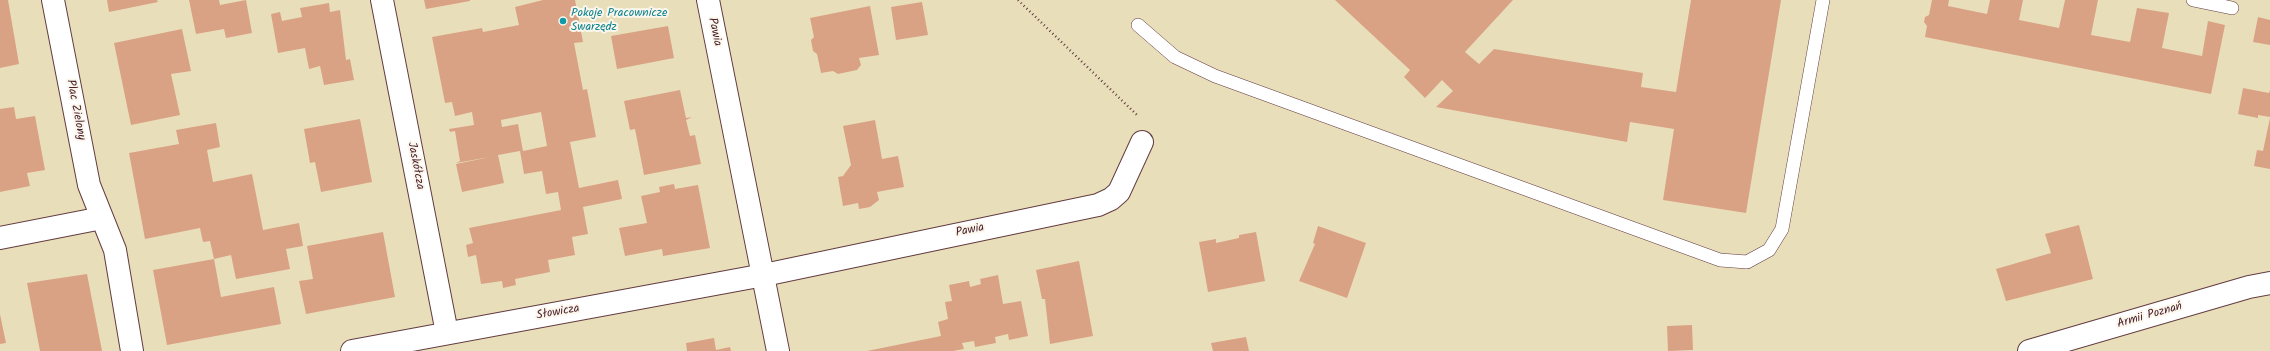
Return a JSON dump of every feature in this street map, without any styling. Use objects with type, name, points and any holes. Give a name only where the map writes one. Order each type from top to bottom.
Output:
[{"type":"street","name":"Plac Zielony","points":[[53,0],[89,185],[114,250],[132,351]]},
{"type":"street","name":"Jaskółcza","points":[[382,0],[447,333]]},
{"type":"street","name":"Pawia","points":[[708,0],[778,351]]},
{"type":"street","name":"Pawia","points":[[764,276],[1098,205],[1111,199],[1119,192],[1142,142]]},
{"type":"street","points":[[0,238],[102,218]]},
{"type":"street","name":"Słowicza","points":[[352,351],[764,276]]},
{"type":"street","name":"Armii Poznań","points":[[2030,351],[2249,287],[2270,283]]},
{"type":"lane","points":[[1138,25],[1175,57],[1215,76],[1720,260],[1747,262],[1769,250],[1782,229],[1823,0]]},
{"type":"lane","points":[[2193,0],[2232,8]]},
{"type":"path","points":[[1018,0],[1148,126],[1142,142]]},
{"type":"building","points":[[0,0],[8,0],[19,64],[0,68]]},
{"type":"building","points":[[107,0],[157,0],[158,2],[109,12]]},
{"type":"building","points":[[189,0],[219,0],[220,5],[246,0],[252,33],[226,38],[224,29],[196,34]]},
{"type":"building","points":[[424,0],[470,0],[470,1],[426,9]]},
{"type":"building","points":[[543,0],[575,0],[583,42],[574,43],[583,90],[587,89],[596,137],[570,142],[579,188],[618,180],[622,199],[583,207],[588,234],[572,237],[575,255],[548,260],[550,272],[515,279],[516,285],[503,288],[502,281],[481,284],[476,255],[468,257],[466,245],[473,243],[469,228],[561,210],[558,192],[546,194],[542,171],[524,174],[520,151],[498,155],[504,183],[462,192],[456,164],[490,157],[456,163],[460,161],[455,131],[450,132],[449,129],[474,125],[472,112],[455,116],[452,102],[445,103],[432,37],[482,28],[483,32],[519,25],[515,7]],"holes":[[[541,112],[547,146],[523,151],[518,124],[502,127],[501,120]]]},
{"type":"building","points":[[1335,0],[1513,0],[1465,52],[1479,64],[1494,49],[1643,73],[1641,87],[1676,92],[1691,0],[1781,0],[1746,213],[1663,200],[1674,129],[1630,122],[1627,142],[1436,107],[1453,91],[1442,80],[1425,98],[1404,77],[1410,70]]},
{"type":"building","points":[[1932,0],[1949,0],[1948,6],[1987,14],[1990,0],[2023,0],[2019,20],[2059,28],[2065,0],[2098,0],[2091,35],[2130,42],[2137,8],[2169,13],[2162,48],[2202,56],[2208,21],[2225,25],[2211,94],[1925,37],[1927,26],[1924,22],[1925,17],[1929,15]]},
{"type":"building","points":[[922,2],[928,35],[896,40],[891,7]]},
{"type":"building","points":[[329,3],[330,12],[340,10],[346,60],[350,59],[354,80],[324,85],[320,66],[309,69],[305,48],[278,53],[271,14],[280,12],[282,21],[302,17],[300,8]]},
{"type":"building","points":[[870,6],[879,55],[859,58],[861,65],[857,70],[838,74],[833,71],[821,73],[817,54],[813,51],[811,40],[814,37],[810,18]]},
{"type":"building","points":[[2258,17],[2270,20],[2270,45],[2253,42]]},
{"type":"building","points":[[668,26],[674,58],[617,69],[611,36]]},
{"type":"building","points":[[182,29],[191,71],[171,74],[180,115],[131,125],[114,43]]},
{"type":"building","points":[[2243,88],[2269,93],[2270,90],[2270,117],[2258,115],[2258,118],[2238,114]]},
{"type":"building","points":[[680,90],[686,118],[692,117],[686,120],[690,136],[695,135],[701,164],[644,175],[635,129],[630,130],[624,101]]},
{"type":"building","points":[[14,107],[16,119],[35,116],[45,170],[27,173],[30,186],[0,192],[0,109]]},
{"type":"building","points":[[2270,118],[2270,169],[2254,166],[2257,150],[2263,151]]},
{"type":"building","points":[[360,119],[372,182],[321,192],[315,162],[310,163],[304,129]]},
{"type":"building","points":[[875,120],[882,159],[898,156],[904,187],[877,192],[879,200],[870,207],[859,209],[858,203],[843,206],[838,177],[843,176],[851,165],[843,126]]},
{"type":"building","points":[[216,123],[220,147],[207,150],[213,182],[252,174],[263,230],[299,223],[303,246],[286,249],[290,269],[236,279],[231,255],[214,259],[210,241],[203,242],[200,228],[145,239],[129,153],[179,144],[176,130]]},
{"type":"building","points":[[674,184],[675,189],[698,185],[710,248],[663,256],[662,249],[625,256],[619,228],[647,223],[641,196],[660,192],[659,187]]},
{"type":"building","points":[[2079,225],[2093,279],[2006,301],[1996,269],[2051,253],[2045,234]]},
{"type":"building","points":[[1318,226],[1366,243],[1347,298],[1299,281],[1315,244],[1313,243]]},
{"type":"building","points":[[383,232],[395,297],[306,314],[299,281],[313,279],[307,246]]},
{"type":"building","points":[[1256,232],[1265,281],[1208,292],[1199,242],[1216,239],[1216,243],[1239,238],[1239,235]]},
{"type":"building","points":[[214,259],[221,297],[274,287],[281,324],[167,345],[153,270]]},
{"type":"building","points":[[1079,261],[1093,336],[1050,344],[1045,299],[1042,299],[1036,270]]},
{"type":"building","points":[[87,274],[102,351],[40,351],[27,283]]},
{"type":"building","points":[[998,275],[1003,304],[1021,301],[1028,336],[1009,340],[1008,334],[995,337],[996,343],[975,347],[974,341],[962,343],[964,349],[953,351],[867,351],[941,336],[938,322],[948,319],[945,302],[952,301],[949,285],[969,281],[970,287],[981,284],[980,279]]},
{"type":"building","points":[[0,314],[6,343],[0,344]]},
{"type":"building","points":[[1692,325],[1693,350],[1668,351],[1667,326]]},
{"type":"building","points":[[1246,337],[1249,351],[1213,351],[1211,343]]},
{"type":"building","points":[[714,338],[716,350],[730,347],[731,351],[687,351],[686,343]]},
{"type":"place","name":"Pokoje Pracownicze Swarzędz","points":[[563,21]]}]
